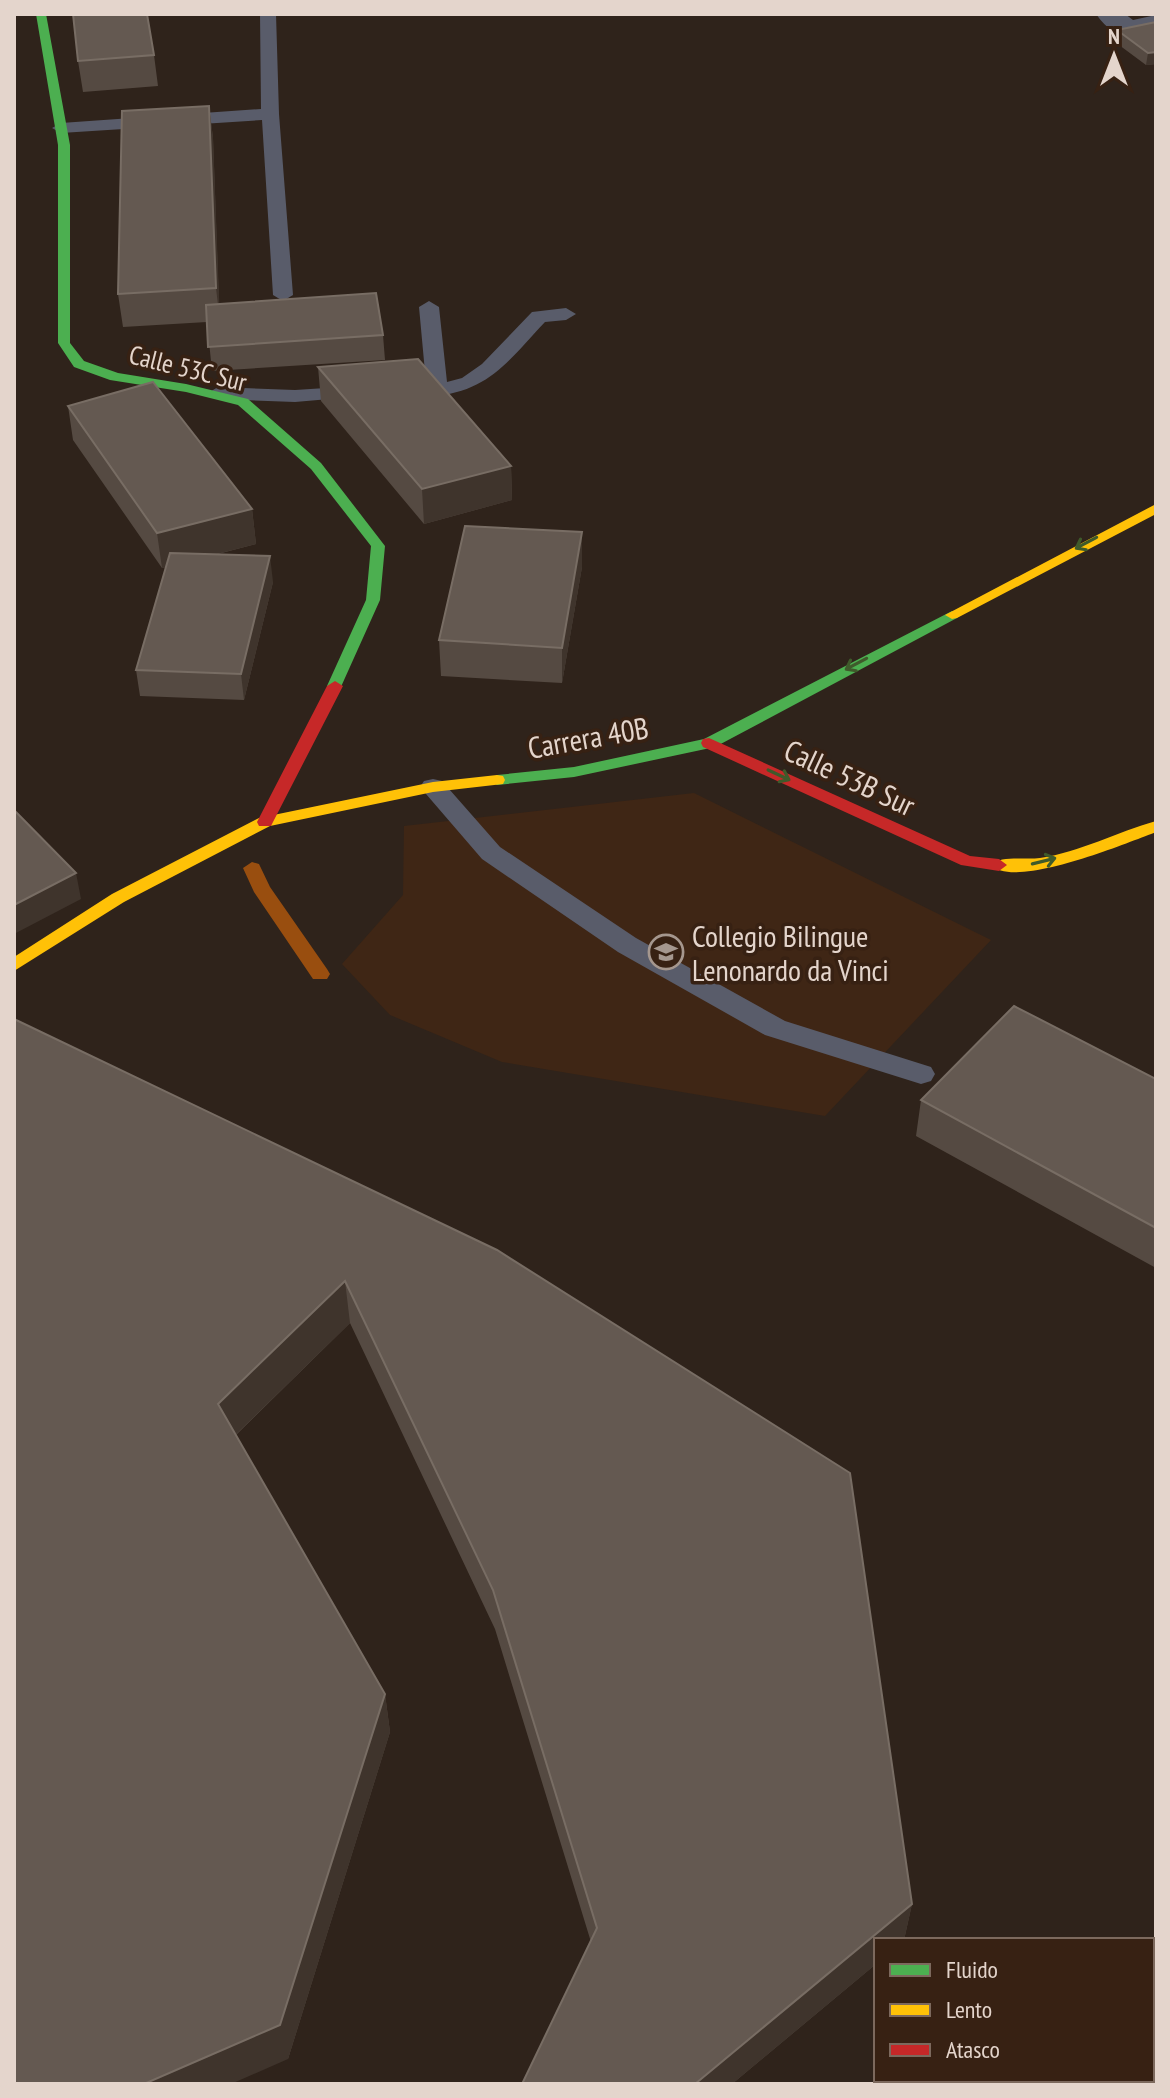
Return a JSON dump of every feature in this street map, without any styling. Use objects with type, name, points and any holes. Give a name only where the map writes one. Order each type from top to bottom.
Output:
[{"type":"street","name":"Calle 53C Sur","points":[[41,14],[64,145],[64,343],[79,364],[115,377],[243,402],[316,466],[378,546],[373,600],[354,648],[265,822]]},
{"type":"street","points":[[1109,14],[1128,29],[1156,23]]},
{"type":"street","name":"Carrera 40B","points":[[14,965],[118,898],[265,822],[433,787],[574,772],[709,743],[1156,508]]},
{"type":"street","name":"Calle 53B Sur","points":[[709,743],[967,861],[1019,867],[1078,853],[1156,826]]},
{"type":"lane","points":[[268,14],[270,114],[283,295]]},
{"type":"lane","points":[[61,128],[270,114]]},
{"type":"lane","points":[[429,307],[437,389]]},
{"type":"lane","points":[[206,393],[295,396],[437,389],[469,382],[496,363],[539,316],[566,314]]},
{"type":"lane","points":[[433,787],[491,853],[627,945],[775,1028],[921,1074]]},
{"type":"shaded area","name":"Collegio Bilingue Lenonardo da Vinci","points":[[694,793],[991,940],[825,1116],[502,1062],[390,1015],[342,964],[403,895],[404,826]]},
{"type":"building","points":[[73,14],[147,14],[154,55],[78,61]]},
{"type":"building","points":[[1156,22],[1156,52],[1148,53],[1117,30]]},
{"type":"building","points":[[209,106],[216,288],[118,294],[122,111]]},
{"type":"building","points":[[376,293],[383,335],[208,347],[206,305]]},
{"type":"building","points":[[418,359],[511,466],[422,489],[318,367]]},
{"type":"building","points":[[153,382],[252,509],[157,533],[68,406]]},
{"type":"building","points":[[465,526],[582,532],[562,648],[439,640]]},
{"type":"building","points":[[170,553],[270,556],[241,674],[136,670]]},
{"type":"building","points":[[14,810],[76,873],[14,905]]},
{"type":"building","points":[[1014,1006],[1156,1079],[1156,1228],[921,1100]]},
{"type":"building","points":[[14,1019],[497,1250],[850,1473],[912,1904],[695,2084],[522,2084],[597,1928],[493,1590],[345,1281],[218,1404],[385,1694],[280,2025],[144,2084],[14,2084]]},
{"type":"waterway","points":[[252,868],[261,888],[320,974]]},
{"type":"traffic: fast","points":[[41,14],[64,145],[64,343],[79,364],[115,377],[186,388],[243,402],[316,466],[378,546],[373,600],[335,686]]},
{"type":"traffic: fast","points":[[497,780],[574,772],[709,743],[952,615]]},
{"type":"traffic: slow","points":[[952,615],[1156,508]]},
{"type":"traffic: slow","points":[[14,965],[118,898],[265,822],[433,787],[497,780]]},
{"type":"traffic: slow","points":[[999,865],[1019,866],[1059,860],[1156,826]]},
{"type":"traffic: jam","points":[[265,822],[335,686]]},
{"type":"traffic: jam","points":[[709,743],[967,861],[999,865]]},
{"type":"place","name":"Collegio Bilingue Lenonardo da Vinci","points":[[666,952]]}]
